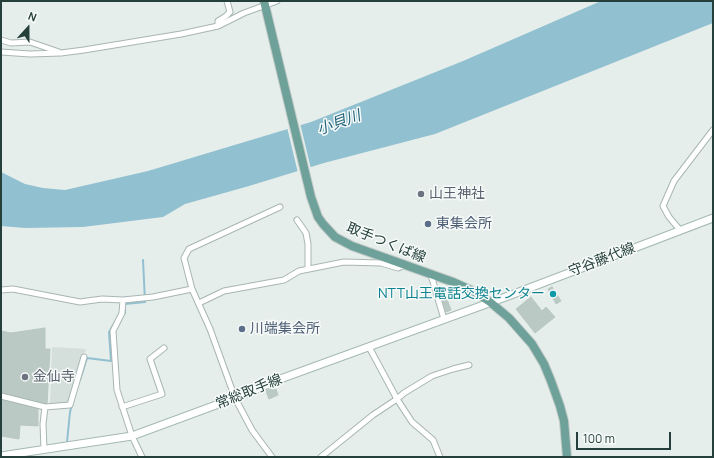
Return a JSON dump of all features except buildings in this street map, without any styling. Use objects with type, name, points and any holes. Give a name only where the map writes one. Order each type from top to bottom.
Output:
[{"type":"main road","name":"取手つくば線","points":[[265,6],[310,191],[318,217],[328,231],[335,237],[352,246],[467,289],[490,302],[509,318],[526,335],[544,364],[560,406],[566,433],[567,457]]},
{"type":"main road","name":"守谷藤代線","points":[[490,302],[713,218]]},
{"type":"main road","name":"常総取手線","points":[[1,456],[132,436],[235,398],[283,378],[490,302]]},
{"type":"street","points":[[218,26],[218,21],[230,12],[227,1]]},
{"type":"street","points":[[1,52],[30,54],[62,53],[158,38],[218,26],[244,13],[277,1]]},
{"type":"street","points":[[1,40],[11,43],[30,42],[62,53]]},
{"type":"street","points":[[680,230],[669,217],[663,206],[674,181],[713,130]]},
{"type":"street","points":[[272,457],[252,430],[235,398],[223,364],[192,289],[184,258],[189,249],[264,216],[280,207]]},
{"type":"street","points":[[297,220],[306,233],[308,244],[308,269]]},
{"type":"street","points":[[198,303],[224,291],[284,280],[299,271],[344,262],[381,263],[398,268],[405,265]]},
{"type":"street","points":[[431,275],[444,319]]},
{"type":"street","points":[[1,290],[20,290],[80,302],[102,299],[123,300],[153,297],[192,289]]},
{"type":"street","points":[[123,300],[122,313],[112,331],[117,390],[132,436],[142,457]]},
{"type":"street","points":[[369,347],[397,400],[412,422],[433,440],[440,457]]},
{"type":"street","points":[[122,407],[162,394],[150,359],[164,348]]},
{"type":"street","points":[[1,396],[45,407],[70,405],[84,357]]},
{"type":"street","points":[[321,457],[373,415],[397,400],[404,393],[432,376],[469,365]]},
{"type":"street","points":[[44,449],[43,424],[45,407]]},
{"type":"shaded area","points":[[52,347],[86,349],[70,405],[50,406]]},
{"type":"water","name":"小貝川","points":[[601,1],[713,1],[713,23],[435,134],[324,163],[185,204],[163,217],[83,227],[25,228],[1,226],[1,172],[25,184],[43,188],[65,190],[148,171],[311,122],[463,61]]},
{"type":"pier","points":[[300,123],[311,169],[298,173],[287,127]]},
{"type":"waterway","points":[[123,314],[125,313],[125,304],[145,302],[143,260]]},
{"type":"waterway","points":[[80,380],[87,358],[111,361],[109,332],[115,322]]},
{"type":"waterway","points":[[67,442],[72,405]]},
{"type":"place","name":"山王神社","points":[[421,194]]},
{"type":"place","name":"東集会所","points":[[428,224]]},
{"type":"place","name":"NTT山王電話交換センター","points":[[553,294]]},
{"type":"place","name":"川端集会所","points":[[242,329]]},
{"type":"place","name":"金仙寺","points":[[25,377]]}]
